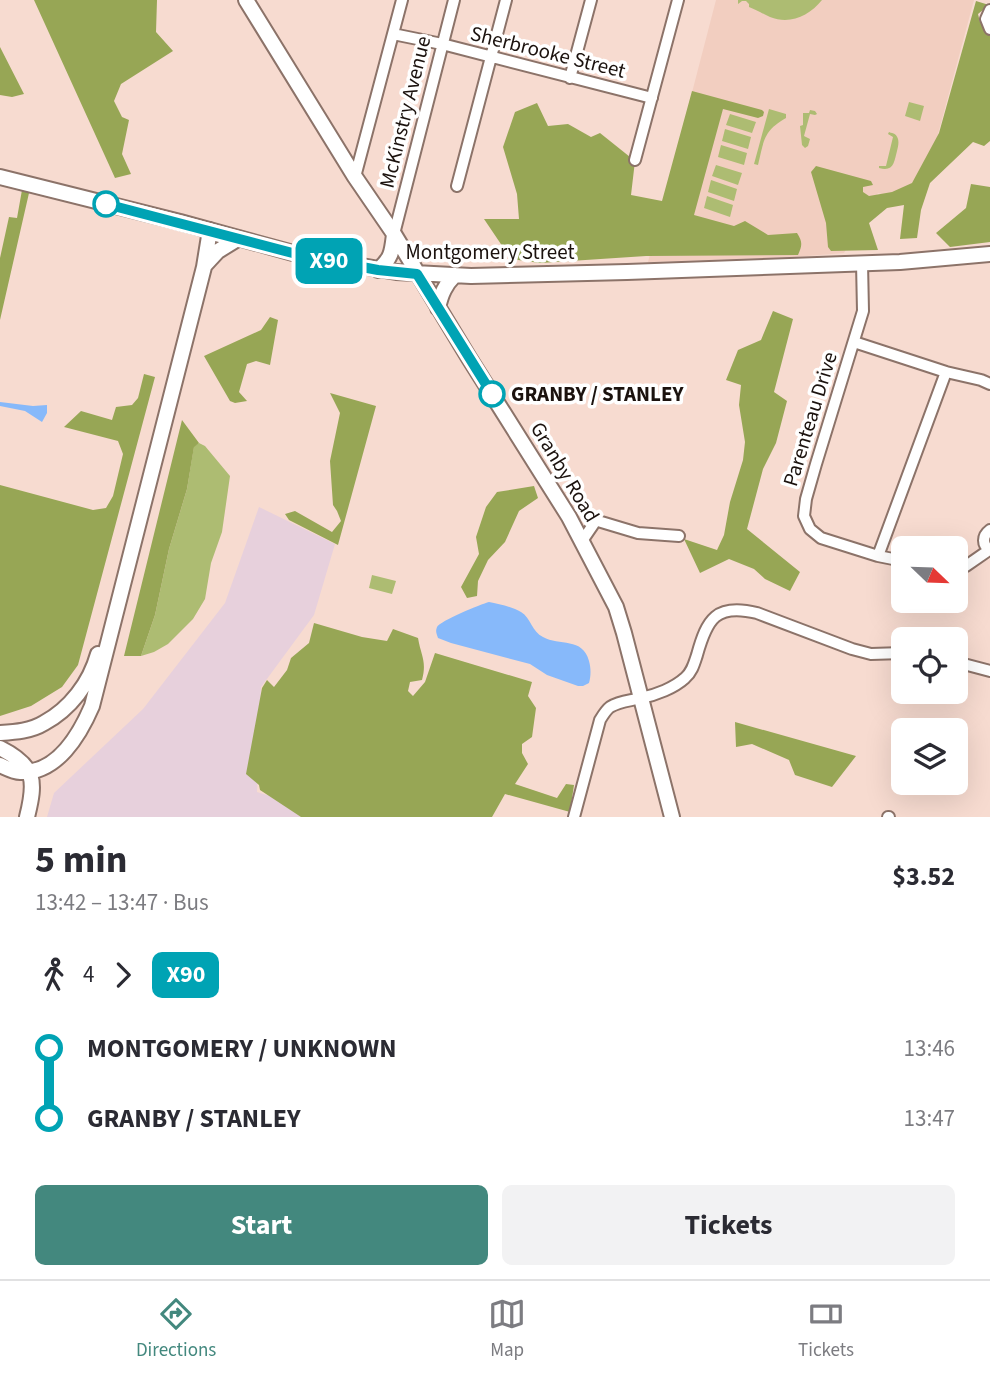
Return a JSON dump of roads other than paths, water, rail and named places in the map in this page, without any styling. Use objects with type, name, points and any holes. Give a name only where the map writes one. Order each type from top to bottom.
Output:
[{"type":"main road","name":"Granby Road","points":[[246,0],[355,177],[394,234],[582,541],[616,607],[672,817]]},
{"type":"main road","name":"Montgomery Street","points":[[0,177],[304,256],[378,270],[417,274],[613,272],[904,261],[990,254]]},
{"type":"main road","points":[[0,765],[19,772],[45,767],[62,754],[85,724],[92,706],[204,267],[210,230]]},
{"type":"main road","points":[[0,733],[18,732],[52,718],[76,696],[95,665],[198,258],[210,230]]},
{"type":"main road","points":[[378,270],[390,257],[394,234]]},
{"type":"main road","points":[[204,267],[218,251],[239,238]]},
{"type":"main road","points":[[438,308],[444,289],[455,275]]},
{"type":"main road","points":[[0,748],[14,755],[30,771],[33,788],[27,817]]},
{"type":"street","points":[[355,177],[402,0]]},
{"type":"street","name":"McKinstry Avenue","points":[[394,234],[454,0]]},
{"type":"street","points":[[457,186],[506,0]]},
{"type":"street","points":[[570,78],[591,0]]},
{"type":"street","points":[[635,160],[678,0]]},
{"type":"street","points":[[990,10],[986,19],[990,29]]},
{"type":"street","name":"Sherbrooke Street","points":[[393,34],[652,98]]},
{"type":"street","name":"Parenteau Drive","points":[[862,263],[864,308],[806,499],[804,516],[810,529],[821,538],[891,559]]},
{"type":"street","points":[[854,342],[990,384]]},
{"type":"street","points":[[878,556],[946,372]]},
{"type":"street","points":[[582,541],[598,521],[638,533],[679,536]]},
{"type":"street","points":[[968,565],[990,550],[986,548],[984,541],[985,534],[990,530]]},
{"type":"street","points":[[573,817],[600,720],[608,708],[678,685],[690,674],[709,622],[727,610],[757,613],[871,654],[891,653]]},
{"type":"street","points":[[968,665],[990,671]]},
{"type":"water","points":[[0,402],[47,405],[47,413],[42,422],[25,411],[0,406]]},
{"type":"water","points":[[489,602],[521,612],[536,632],[549,640],[582,648],[590,664],[589,683],[578,686],[547,675],[530,664],[438,638],[436,630],[440,624]]},
{"type":"place","name":"GRANBY / STANLEY","points":[[492,394]]}]
